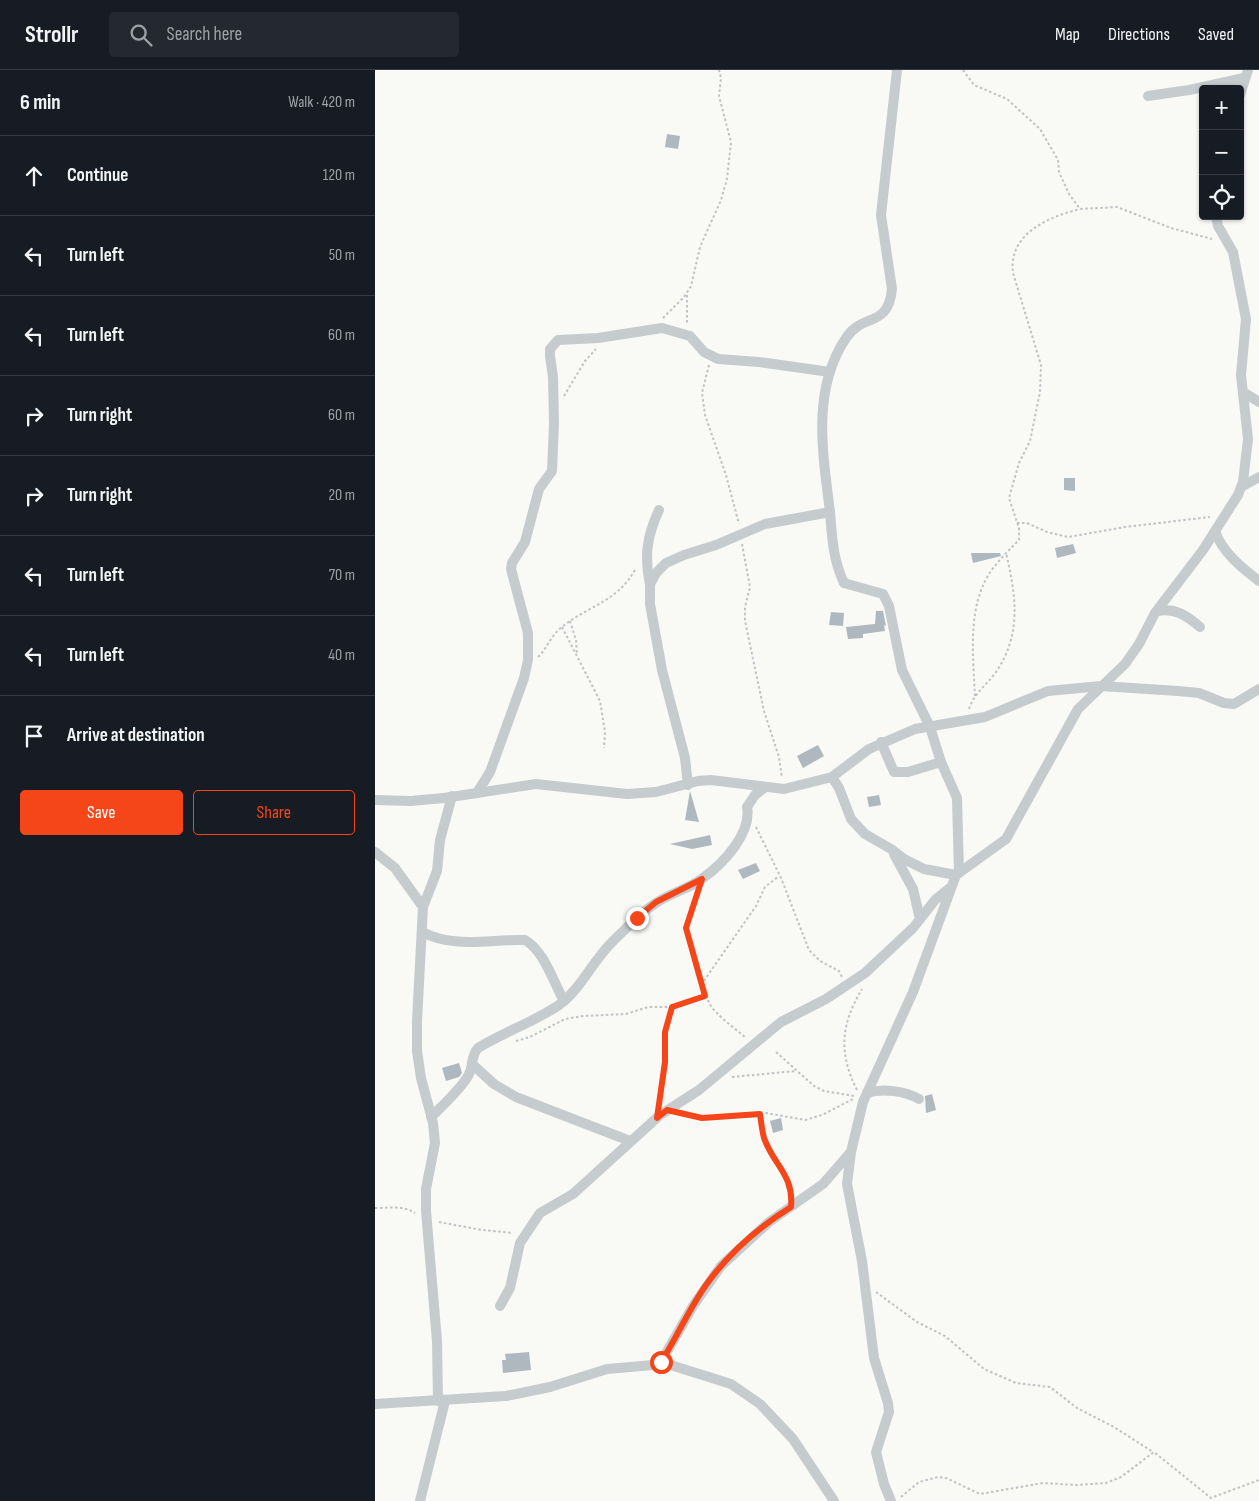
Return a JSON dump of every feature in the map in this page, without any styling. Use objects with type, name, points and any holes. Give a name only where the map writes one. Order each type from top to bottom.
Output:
[{"type":"street","points":[[891,1501],[884,1484],[876,1452],[889,1412],[888,1403],[873,1358],[857,1233],[848,1198],[847,1184],[851,1152],[867,1093],[913,992],[957,874],[957,798],[941,762],[930,727],[902,670],[889,606],[883,594],[844,582],[835,564],[822,446],[822,415],[830,372],[838,351],[851,331],[884,314],[891,301],[892,289],[881,215],[897,70]]},
{"type":"street","points":[[1148,96],[1189,90],[1246,74]]},
{"type":"street","points":[[831,777],[839,788],[856,827],[891,849],[904,860],[924,869],[957,874],[1006,839],[1078,709],[1125,664],[1157,611],[1225,517],[1241,488],[1248,439],[1241,375],[1246,320],[1237,268],[1229,242],[1218,226],[1217,220]]},
{"type":"street","points":[[477,793],[490,772],[524,678],[528,660],[528,633],[511,569],[512,563],[525,542],[539,489],[553,471],[554,405],[550,349],[555,343],[563,339],[613,335],[662,328],[690,336],[703,352],[719,359],[759,362],[830,372]]},
{"type":"street","points":[[1243,392],[1259,402]]},
{"type":"street","points":[[1241,488],[1259,477]]},
{"type":"street","points":[[659,510],[648,537],[646,550],[650,604],[661,670],[685,758],[688,785]]},
{"type":"street","points":[[650,584],[666,563],[765,524],[830,512]]},
{"type":"street","points":[[1215,531],[1218,540],[1227,552],[1259,581]]},
{"type":"street","points":[[1157,611],[1172,609],[1200,626]]},
{"type":"street","points":[[375,800],[411,801],[536,784],[627,794],[657,792],[711,780],[784,789],[831,777],[881,742],[915,729],[985,717],[1048,691],[1101,686],[1199,693],[1234,704],[1259,689]]},
{"type":"street","points":[[881,742],[895,772],[908,772],[941,762]]},
{"type":"street","points":[[431,1118],[467,1078],[472,1064],[471,1058],[479,1048],[564,1000],[606,947],[637,918],[656,902],[702,879],[739,841],[746,831],[747,807],[755,795],[764,788]]},
{"type":"street","points":[[420,1501],[441,1401],[427,1219],[427,1189],[435,1143],[417,1051],[423,907],[437,870],[440,840],[452,796]]},
{"type":"street","points":[[891,849],[913,889],[920,919]]},
{"type":"street","points":[[375,852],[395,868],[423,907]]},
{"type":"street","points":[[500,1306],[510,1288],[517,1252],[524,1234],[540,1213],[573,1194],[657,1118],[717,1076],[759,1042],[764,1034],[781,1022],[845,988],[883,958],[920,919],[935,900],[951,888]]},
{"type":"street","points":[[422,932],[435,939],[454,943],[525,940],[533,944],[564,1000]]},
{"type":"street","points":[[472,1064],[494,1084],[516,1097],[630,1141]]},
{"type":"street","points":[[867,1093],[876,1090],[913,1096],[919,1099]]},
{"type":"street","points":[[661,1362],[693,1306],[721,1266],[769,1222],[823,1184],[851,1152]]},
{"type":"street","points":[[375,1404],[505,1396],[550,1387],[607,1369],[653,1365],[661,1362],[731,1384],[760,1404],[793,1439],[835,1501]]},
{"type":"path","points":[[690,336],[686,308],[688,292],[695,274],[700,248],[721,200],[727,179],[731,142],[719,96],[721,78],[719,70]]},
{"type":"path","points":[[963,70],[974,85],[1007,99],[1040,129],[1058,160],[1059,172],[1069,194],[1080,209]]},
{"type":"path","points":[[966,720],[975,696],[973,652],[975,610],[988,577],[1006,553],[1019,540],[1017,523],[1011,506],[1010,492],[1019,463],[1030,441],[1040,392],[1041,364],[1013,273],[1011,258],[1031,229],[1080,209],[1117,207],[1171,228],[1229,242]]},
{"type":"path","points":[[663,319],[688,292]]},
{"type":"path","points":[[554,405],[567,393],[585,361],[601,344],[613,335]]},
{"type":"path","points":[[711,356],[702,393],[705,415],[726,475],[750,578],[750,588],[745,607],[745,621],[764,711],[779,757],[784,789]]},
{"type":"path","points":[[1017,523],[1027,523],[1053,534],[1068,537],[1139,525],[1225,517]]},
{"type":"path","points":[[975,696],[990,682],[1001,666],[1011,638],[1016,614],[1016,596],[1006,553]]},
{"type":"path","points":[[528,660],[541,655],[550,638],[570,621],[614,596],[637,565]]},
{"type":"path","points":[[570,621],[576,640],[577,655]]},
{"type":"path","points":[[562,627],[600,701],[605,732],[604,748]]},
{"type":"path","points":[[748,815],[779,876],[809,950],[820,961],[839,971],[845,988]]},
{"type":"path","points":[[701,985],[756,906],[765,887],[779,876]]},
{"type":"path","points":[[702,879],[686,928],[701,985],[712,1008],[734,1030],[759,1042]]},
{"type":"path","points":[[857,1097],[859,1095],[846,1063],[843,1043],[850,1011],[866,983]]},
{"type":"path","points":[[511,1042],[530,1037],[565,1019],[583,1016],[626,1014],[648,1007],[672,1007],[705,996]]},
{"type":"path","points":[[657,1118],[665,1062],[665,1032],[672,1007]]},
{"type":"path","points":[[776,1052],[813,1086],[824,1091],[857,1097]]},
{"type":"path","points":[[717,1076],[741,1077],[796,1071]]},
{"type":"path","points":[[667,1110],[702,1118],[760,1114],[805,1120],[822,1115],[857,1097]]},
{"type":"path","points":[[760,1114],[764,1137],[790,1184],[791,1207]]},
{"type":"path","points":[[375,1208],[409,1208],[427,1219],[442,1224],[524,1234]]},
{"type":"path","points":[[864,1283],[917,1322],[945,1336],[984,1369],[1016,1383],[1050,1387],[1077,1408],[1114,1427],[1154,1452],[1212,1500],[1259,1480]]},
{"type":"path","points":[[898,1501],[919,1482],[938,1477],[946,1478],[980,1494],[1043,1483],[1106,1484],[1121,1477],[1154,1452]]},
{"type":"building","points":[[667,134],[680,136],[678,149],[665,147]]},
{"type":"building","points":[[1064,478],[1075,478],[1075,491],[1064,490]]},
{"type":"building","points":[[1073,544],[1076,553],[1057,558],[1055,548]]},
{"type":"building","points":[[971,553],[1000,553],[1001,556],[973,563]]},
{"type":"building","points":[[876,611],[883,611],[885,631],[863,634],[863,638],[848,639],[846,627],[875,624]]},
{"type":"building","points":[[831,612],[844,613],[843,626],[829,625]]},
{"type":"building","points":[[818,745],[824,756],[803,768],[797,756]]},
{"type":"building","points":[[690,791],[699,822],[685,820]]},
{"type":"building","points":[[879,795],[881,805],[869,807],[867,797]]},
{"type":"building","points":[[710,835],[712,845],[692,849],[670,844]]},
{"type":"building","points":[[756,863],[760,871],[743,879],[738,870]]},
{"type":"building","points":[[459,1063],[462,1073],[459,1077],[446,1081],[442,1068]]},
{"type":"building","points":[[932,1094],[936,1110],[926,1113],[925,1096]]},
{"type":"building","points":[[781,1118],[783,1130],[773,1133],[770,1121]]},
{"type":"building","points":[[529,1352],[531,1370],[503,1373],[502,1360],[506,1360],[505,1354]]},
{"type":"route","points":[[637,918],[656,902],[702,879],[686,928],[705,996],[672,1007],[668,1017],[665,1032],[665,1062],[657,1106],[657,1118],[667,1110],[688,1116],[718,1119],[760,1114],[764,1137],[776,1162],[790,1184],[792,1193],[791,1207],[769,1222],[737,1250],[707,1284],[661,1362]]}]
